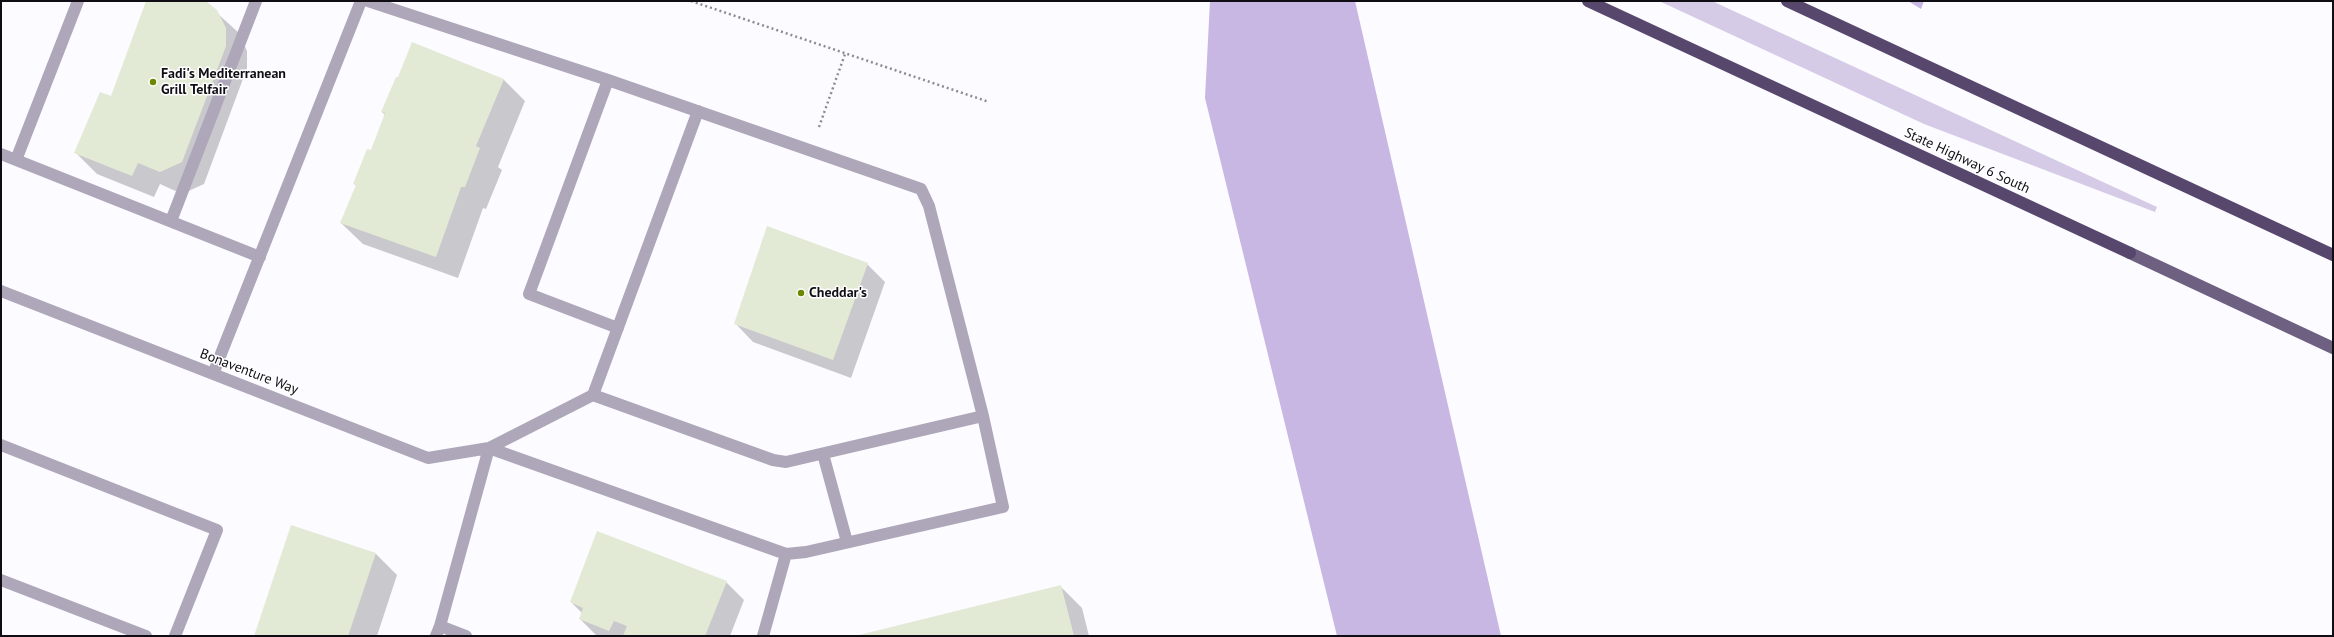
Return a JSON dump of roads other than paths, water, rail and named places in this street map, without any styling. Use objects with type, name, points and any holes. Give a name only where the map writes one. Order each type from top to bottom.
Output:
[{"type":"highway","name":"State Highway 6 South","points":[[1588,1],[2130,253]]},
{"type":"highway","points":[[1787,1],[2333,255]]},
{"type":"main road","name":"State Highway 6 South","points":[[2130,253],[2333,348]]},
{"type":"street","points":[[16,160],[78,1]]},
{"type":"street","points":[[171,221],[256,1]]},
{"type":"street","points":[[213,374],[361,1]]},
{"type":"street","points":[[368,1],[608,80],[921,189],[930,206],[983,416],[1003,507],[806,552],[786,554],[489,448]]},
{"type":"street","points":[[608,80],[529,294],[618,328]]},
{"type":"street","points":[[466,636],[438,631],[489,448],[593,395],[698,111]]},
{"type":"street","points":[[1,154],[260,256]]},
{"type":"street","name":"Bonaventure Way","points":[[1,291],[428,458],[489,448]]},
{"type":"street","points":[[593,395],[773,460],[786,462],[983,416]]},
{"type":"street","points":[[1,445],[217,530],[174,636]]},
{"type":"street","points":[[823,454],[847,542]]},
{"type":"street","points":[[763,636],[786,554]]},
{"type":"street","points":[[1,580],[146,636]]},
{"type":"place","name":"Fadi's Mediterranean Grill Telfair","points":[[153,82]]},
{"type":"place","name":"Cheddar's","points":[[801,293]]}]
